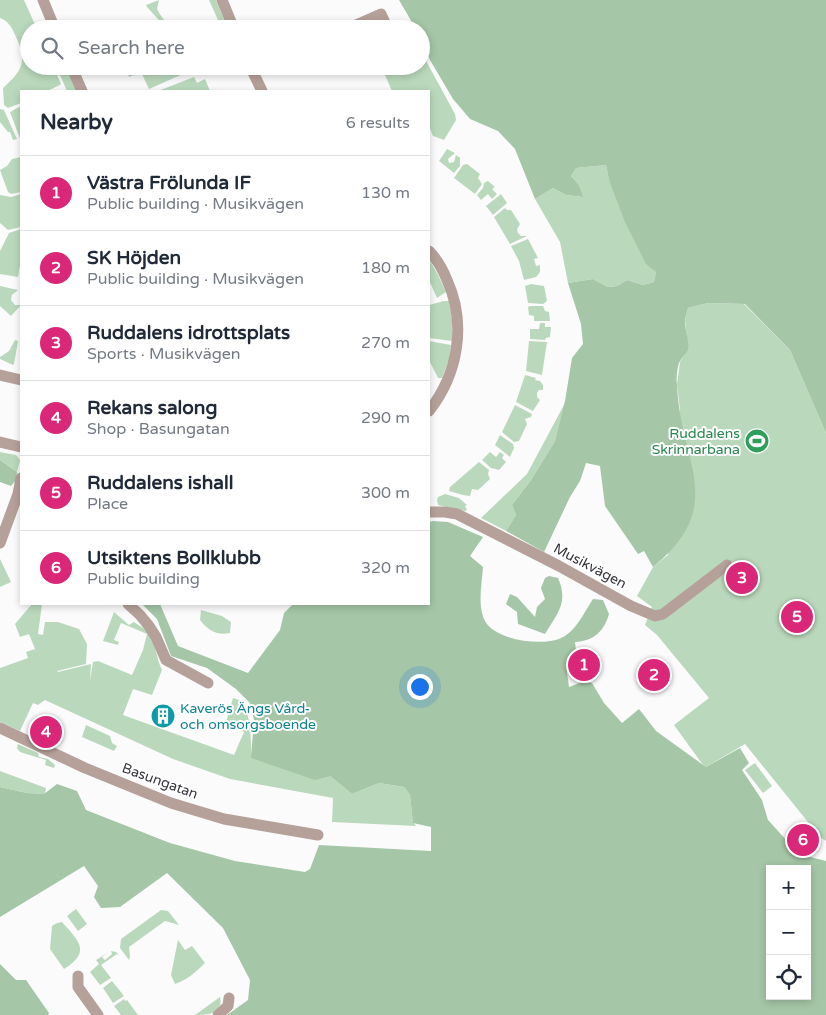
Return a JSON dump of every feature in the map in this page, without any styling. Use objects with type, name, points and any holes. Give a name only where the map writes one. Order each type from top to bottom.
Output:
[{"type":"street","points":[[42,0],[51,20]]},
{"type":"street","points":[[222,0],[230,20]]},
{"type":"street","points":[[367,20],[381,14],[384,20]]},
{"type":"street","points":[[75,75],[82,90]]},
{"type":"street","points":[[257,75],[262,90]]},
{"type":"street","points":[[430,252],[440,264],[451,288],[458,314],[458,328],[453,366],[443,390],[430,410]]},
{"type":"street","points":[[0,375],[20,380]]},
{"type":"street","points":[[0,442],[20,446]]},
{"type":"street","points":[[0,543],[20,483]]},
{"type":"street","name":"Musikvägen","points":[[430,512],[457,514],[559,566],[631,606],[655,616],[663,614],[727,565]]},
{"type":"street","points":[[129,605],[149,626],[166,660],[208,683]]},
{"type":"street","name":"Basungatan","points":[[0,728],[84,768],[171,803],[224,819],[318,834]]},
{"type":"street","points":[[78,976],[78,988],[98,1015]]},
{"type":"street","points":[[218,1015],[228,1006],[230,998]]},
{"type":"green space","points":[[0,0],[24,0],[33,20],[20,20],[20,48],[13,29],[0,18]]},
{"type":"green space","points":[[159,0],[157,9],[164,20],[159,20],[146,5]]},
{"type":"green space","points":[[209,0],[216,0],[224,20],[218,20]]},
{"type":"green space","points":[[399,0],[826,0],[826,433],[790,350],[745,304],[708,303],[688,308],[685,323],[688,350],[679,363],[677,380],[680,412],[695,482],[695,502],[689,523],[676,545],[653,567],[644,551],[638,554],[605,506],[600,466],[586,463],[580,481],[570,497],[544,552],[506,531],[516,515],[512,505],[531,480],[555,441],[565,401],[572,358],[583,344],[581,324],[568,283],[593,279],[608,287],[617,286],[627,280],[643,285],[654,282],[656,272],[646,264],[625,222],[609,180],[606,165],[576,168],[571,176],[579,185],[583,197],[566,195],[553,188],[535,199],[515,149],[498,131],[470,119],[453,99],[430,60],[430,20],[411,20]]},
{"type":"green space","points":[[20,67],[20,75],[57,75],[61,84],[49,90],[20,90],[20,103],[8,108],[4,105],[3,88]]},
{"type":"green space","points":[[430,68],[455,114],[456,120],[444,140],[433,136],[430,128],[430,90],[392,90],[385,75],[430,75]]},
{"type":"green space","points":[[60,75],[71,75],[79,90],[67,90]]},
{"type":"green space","points":[[142,75],[181,75],[149,89]]},
{"type":"green space","points":[[194,77],[197,83],[205,79],[210,90],[161,90]]},
{"type":"green space","points":[[20,107],[20,138],[10,112]]},
{"type":"green space","points":[[0,109],[4,110],[17,139],[13,140],[10,132],[0,122]]},
{"type":"green space","points":[[447,149],[455,153],[448,159],[449,163],[454,162],[456,155],[460,158],[460,166],[454,173],[439,161]]},
{"type":"green space","points":[[20,157],[20,192],[11,194],[8,192],[0,170],[7,166],[12,159]]},
{"type":"green space","points":[[467,164],[480,174],[478,178],[482,184],[475,194],[454,178],[463,165]]},
{"type":"green space","points":[[606,165],[609,180],[656,272],[654,282],[643,285],[627,280],[617,286],[608,287],[593,279],[568,283],[560,242],[535,199],[553,188],[566,195],[582,197],[579,185],[571,176],[576,168]]},
{"type":"green space","points":[[488,181],[495,187],[492,189],[497,194],[492,199],[488,194],[481,200],[477,195],[483,188],[484,183]]},
{"type":"green space","points":[[20,194],[20,227],[8,230],[0,223],[0,195],[11,197]]},
{"type":"green space","points":[[501,194],[507,203],[493,215],[486,206]]},
{"type":"green space","points":[[505,208],[511,210],[520,224],[517,229],[518,233],[521,236],[527,236],[510,244],[494,217]]},
{"type":"green space","points":[[20,229],[18,277],[0,274],[0,251],[9,233]]},
{"type":"green space","points":[[528,239],[538,258],[534,259],[536,266],[540,265],[540,272],[536,277],[524,280],[519,261],[511,246]]},
{"type":"green space","points":[[430,261],[446,292],[437,298],[430,282]]},
{"type":"green space","points":[[531,284],[544,286],[547,301],[543,304],[528,303],[525,286]]},
{"type":"green space","points":[[0,286],[18,290],[12,295],[11,300],[15,305],[20,306],[11,316],[0,306]]},
{"type":"green space","points":[[449,301],[452,317],[452,341],[430,338],[430,305]]},
{"type":"green space","points":[[708,303],[744,304],[790,350],[826,433],[826,841],[820,837],[745,744],[706,767],[703,765],[674,725],[709,698],[657,635],[645,625],[652,607],[637,596],[653,567],[668,555],[680,410],[677,384],[680,362],[688,349],[685,320],[688,308]]},
{"type":"green space","points":[[543,306],[545,311],[549,312],[550,321],[534,321],[534,316],[529,315],[528,307]]},
{"type":"green space","points":[[540,323],[545,323],[545,327],[551,327],[550,337],[545,340],[530,339],[530,329],[539,329]]},
{"type":"green space","points":[[15,340],[18,341],[13,365],[0,359],[0,357],[9,351]]},
{"type":"green space","points":[[430,341],[451,345],[450,356],[442,378],[438,378],[430,362]]},
{"type":"green space","points":[[529,341],[547,342],[542,375],[526,371]]},
{"type":"green space","points":[[525,375],[536,378],[535,380],[540,381],[543,385],[543,390],[539,390],[537,393],[537,397],[540,400],[533,411],[516,402]]},
{"type":"green space","points":[[565,403],[555,441],[531,480],[512,505],[516,515],[506,531],[481,518],[527,474]]},
{"type":"green space","points":[[515,405],[532,414],[531,417],[525,419],[527,424],[519,441],[514,442],[502,432]]},
{"type":"green space","points":[[500,435],[513,444],[514,448],[510,457],[495,445]]},
{"type":"green space","points":[[0,452],[16,455],[20,460],[17,472],[0,460]]},
{"type":"green space","points":[[490,452],[496,457],[500,452],[504,455],[502,458],[506,462],[499,470],[491,468],[482,460]]},
{"type":"green space","points":[[0,460],[17,472],[16,480],[11,486],[0,482]]},
{"type":"green space","points":[[479,462],[489,470],[490,479],[478,490],[472,489],[470,496],[449,491],[450,487]]},
{"type":"green space","points":[[445,494],[459,498],[467,505],[465,506],[467,510],[438,505],[438,497]]},
{"type":"green space","points":[[433,521],[448,522],[483,537],[470,556],[483,567],[481,608],[485,621],[490,628],[498,633],[519,640],[541,642],[559,639],[575,627],[593,599],[603,600],[609,614],[607,620],[601,631],[597,634],[587,640],[575,642],[576,651],[567,672],[569,687],[585,681],[592,683],[604,703],[622,723],[639,709],[656,731],[706,767],[740,748],[749,763],[742,770],[762,800],[768,820],[788,842],[810,857],[826,861],[826,1015],[227,1015],[248,1000],[250,980],[223,928],[167,873],[120,907],[101,908],[94,897],[98,886],[84,866],[0,917],[0,787],[27,793],[44,794],[57,784],[77,791],[86,810],[170,843],[235,861],[305,872],[310,869],[319,845],[431,851],[431,827],[413,823],[410,795],[404,787],[379,783],[352,794],[330,776],[315,780],[251,758],[254,720],[250,703],[236,689],[207,668],[171,656],[157,619],[143,605],[160,605],[178,646],[248,673],[280,630],[284,613],[292,605],[430,605],[430,522]]},
{"type":"green space","points":[[0,559],[11,582],[0,587]]},
{"type":"green space","points":[[549,576],[558,578],[562,601],[557,614],[545,634],[518,624],[517,612],[506,604],[510,594],[517,597],[535,617],[537,607],[545,599],[541,588],[545,578]]},
{"type":"green space","points":[[31,605],[42,605],[38,634],[43,635],[45,622],[58,622],[79,629],[87,644],[86,664],[57,671],[91,664],[90,681],[93,662],[98,661],[132,675],[143,650],[147,634],[121,623],[114,640],[119,642],[118,645],[103,641],[114,612],[129,625],[134,622],[150,635],[162,670],[152,695],[133,689],[123,715],[234,755],[244,732],[226,722],[233,698],[242,701],[248,714],[252,758],[330,776],[352,794],[379,783],[404,787],[410,795],[413,822],[416,826],[332,822],[333,798],[230,779],[173,759],[45,700],[38,705],[33,703],[20,731],[0,722],[0,668],[28,658],[26,652],[35,649],[29,634],[20,637],[15,624]]},
{"type":"green space","points":[[201,610],[222,616],[231,622],[230,633],[216,633],[206,627],[200,620]]},
{"type":"green space","points":[[86,725],[110,736],[112,743],[117,746],[114,751],[82,737]]},
{"type":"green space","points":[[18,744],[38,753],[39,757],[48,759],[55,765],[54,768],[45,765],[46,760],[20,752],[17,748]]},
{"type":"green space","points":[[755,763],[772,786],[763,793],[745,770]]},
{"type":"green space","points":[[0,771],[46,788],[45,794],[27,793],[0,787]]},
{"type":"green space","points":[[76,909],[87,924],[78,931],[67,916]]},
{"type":"green space","points":[[161,910],[168,911],[179,925],[165,921],[129,947],[129,960],[120,948],[121,939]]},
{"type":"green space","points":[[62,922],[74,935],[80,947],[78,957],[64,969],[50,949],[52,926]]},
{"type":"green space","points":[[178,940],[185,950],[192,946],[205,963],[191,975],[175,984],[171,975]]},
{"type":"green space","points":[[111,951],[116,952],[120,956],[117,954],[101,965],[111,978],[100,985],[90,972],[99,964],[96,960],[109,952],[102,957],[105,960],[112,954]]},
{"type":"green space","points":[[0,964],[16,980],[26,980],[49,1013],[48,1015],[0,1015]]},
{"type":"green space","points":[[112,981],[124,996],[113,1003],[103,988]]},
{"type":"green space","points":[[220,997],[221,1003],[217,1010],[205,1015],[195,1015]]},
{"type":"green space","points":[[124,999],[125,1001],[127,1000],[138,1015],[121,1015],[114,1006]]},
{"type":"place","name":"Ruddalens Skrinnarbana","points":[[757,441]]},
{"type":"place","name":"Ruddalens idrottsplats","points":[[742,578]]},
{"type":"place","name":"Ruddalens ishall","points":[[797,617]]},
{"type":"place","name":"Västra Frölunda IF","points":[[584,665]]},
{"type":"place","name":"SK Höjden","points":[[654,675]]},
{"type":"place","name":"Kaverös Ängs Vård- och omsorgsboende","points":[[163,716]]},
{"type":"place","name":"Rekans salong","points":[[46,732]]},
{"type":"place","name":"Utsiktens Bollklubb","points":[[803,840]]}]
